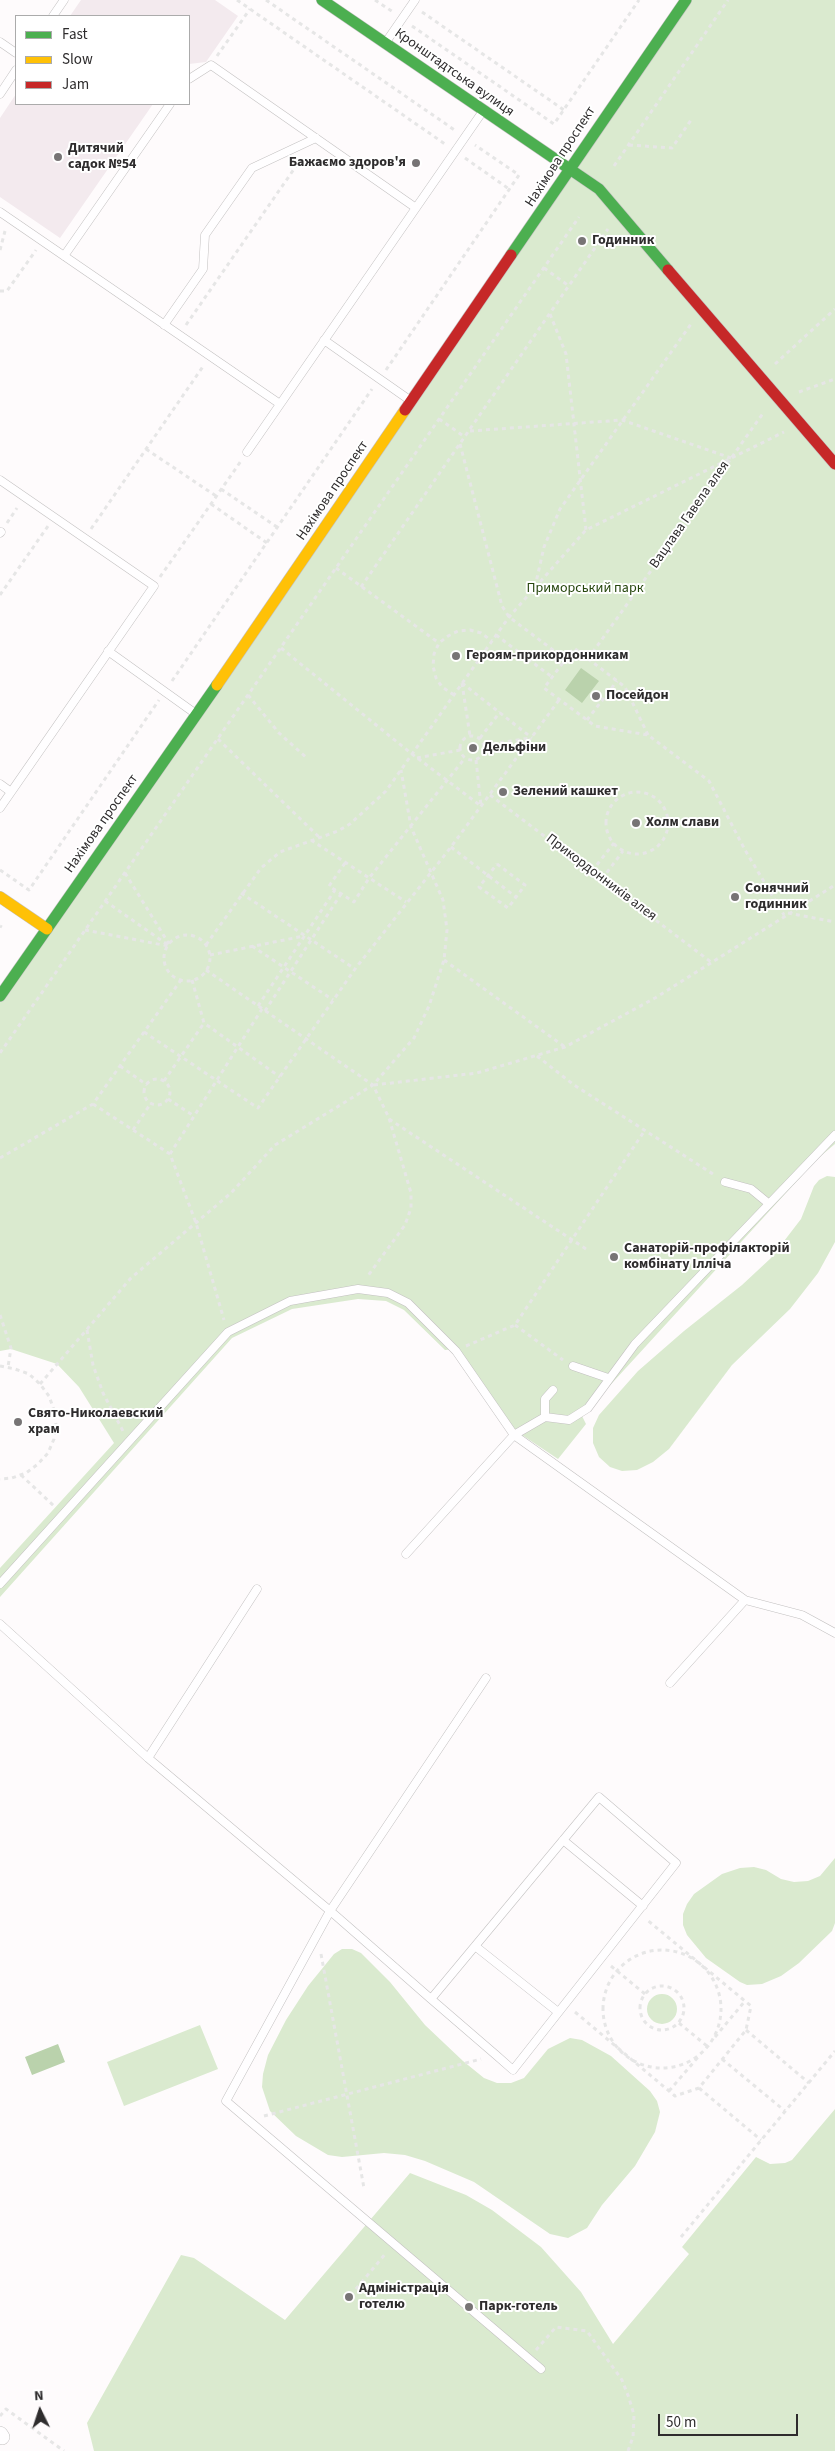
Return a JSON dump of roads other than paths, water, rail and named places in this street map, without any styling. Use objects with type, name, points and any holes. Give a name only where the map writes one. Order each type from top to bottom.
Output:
[{"type":"main road","name":"Кронштадтська вулиця","points":[[322,0],[599,189],[835,464]]},
{"type":"main road","name":"Нахімова проспект","points":[[0,996],[412,402],[686,0]]},
{"type":"main road","points":[[0,896],[47,929]]},
{"type":"lane","points":[[54,15],[64,0]]},
{"type":"lane","points":[[385,44],[413,3]]},
{"type":"lane","points":[[0,42],[15,52]]},
{"type":"lane","points":[[190,79],[211,66],[416,208]]},
{"type":"lane","points":[[0,94],[15,72]]},
{"type":"lane","points":[[64,256],[169,105]]},
{"type":"lane","points":[[247,452],[483,111]]},
{"type":"lane","points":[[164,325],[203,269],[205,236],[252,168],[316,138]]},
{"type":"lane","points":[[0,212],[280,404]]},
{"type":"lane","points":[[324,340],[412,402]]},
{"type":"lane","points":[[0,480],[154,586],[0,808]]},
{"type":"lane","points":[[108,651],[196,714]]},
{"type":"lane","points":[[0,784],[12,792]]},
{"type":"lane","points":[[406,1554],[514,1435],[545,1417],[558,1417],[562,1420],[575,1417],[588,1408],[608,1378],[635,1344],[835,1135]]},
{"type":"lane","points":[[725,1182],[751,1189],[768,1203]]},
{"type":"lane","points":[[0,1584],[228,1332],[290,1301],[358,1290],[388,1293],[408,1303],[456,1350],[514,1435],[745,1600],[802,1615],[835,1633]]},
{"type":"lane","points":[[573,1366],[608,1378]]},
{"type":"lane","points":[[545,1417],[545,1399],[553,1390]]},
{"type":"lane","points":[[148,1758],[257,1590]]},
{"type":"lane","points":[[670,1683],[745,1600]]},
{"type":"lane","points":[[0,1624],[148,1758],[330,1911],[431,1999],[513,2070],[676,1864],[598,1797],[431,1999]]},
{"type":"lane","points":[[486,1678],[330,1911],[226,2101],[541,2369]]},
{"type":"lane","points":[[563,1840],[640,1909]]},
{"type":"lane","points":[[475,1946],[558,2012]]},
{"type":"place","name":"Дитячий садок №54","points":[[58,157]]},
{"type":"place","name":"Бажаємо здоров'я","points":[[416,163]]},
{"type":"place","name":"Годинник","points":[[582,241]]},
{"type":"place","name":"Героям-прикордонникам","points":[[456,656]]},
{"type":"place","name":"Посейдон","points":[[596,696]]},
{"type":"place","name":"Дельфіни","points":[[473,748]]},
{"type":"place","name":"Зелений кашкет","points":[[503,792]]},
{"type":"place","name":"Холм слави","points":[[636,823]]},
{"type":"place","name":"Сонячний годинник","points":[[735,897]]},
{"type":"place","name":"Санаторій-профілакторій комбінату Ілліча","points":[[614,1257]]},
{"type":"place","name":"Свято-Николаевский храм","points":[[18,1422]]},
{"type":"place","name":"Адміністрація готелю","points":[[349,2297]]},
{"type":"place","name":"Парк-готель","points":[[469,2307]]},
{"type":"park label","name":"Приморський парк","points":[[585,589]]}]
